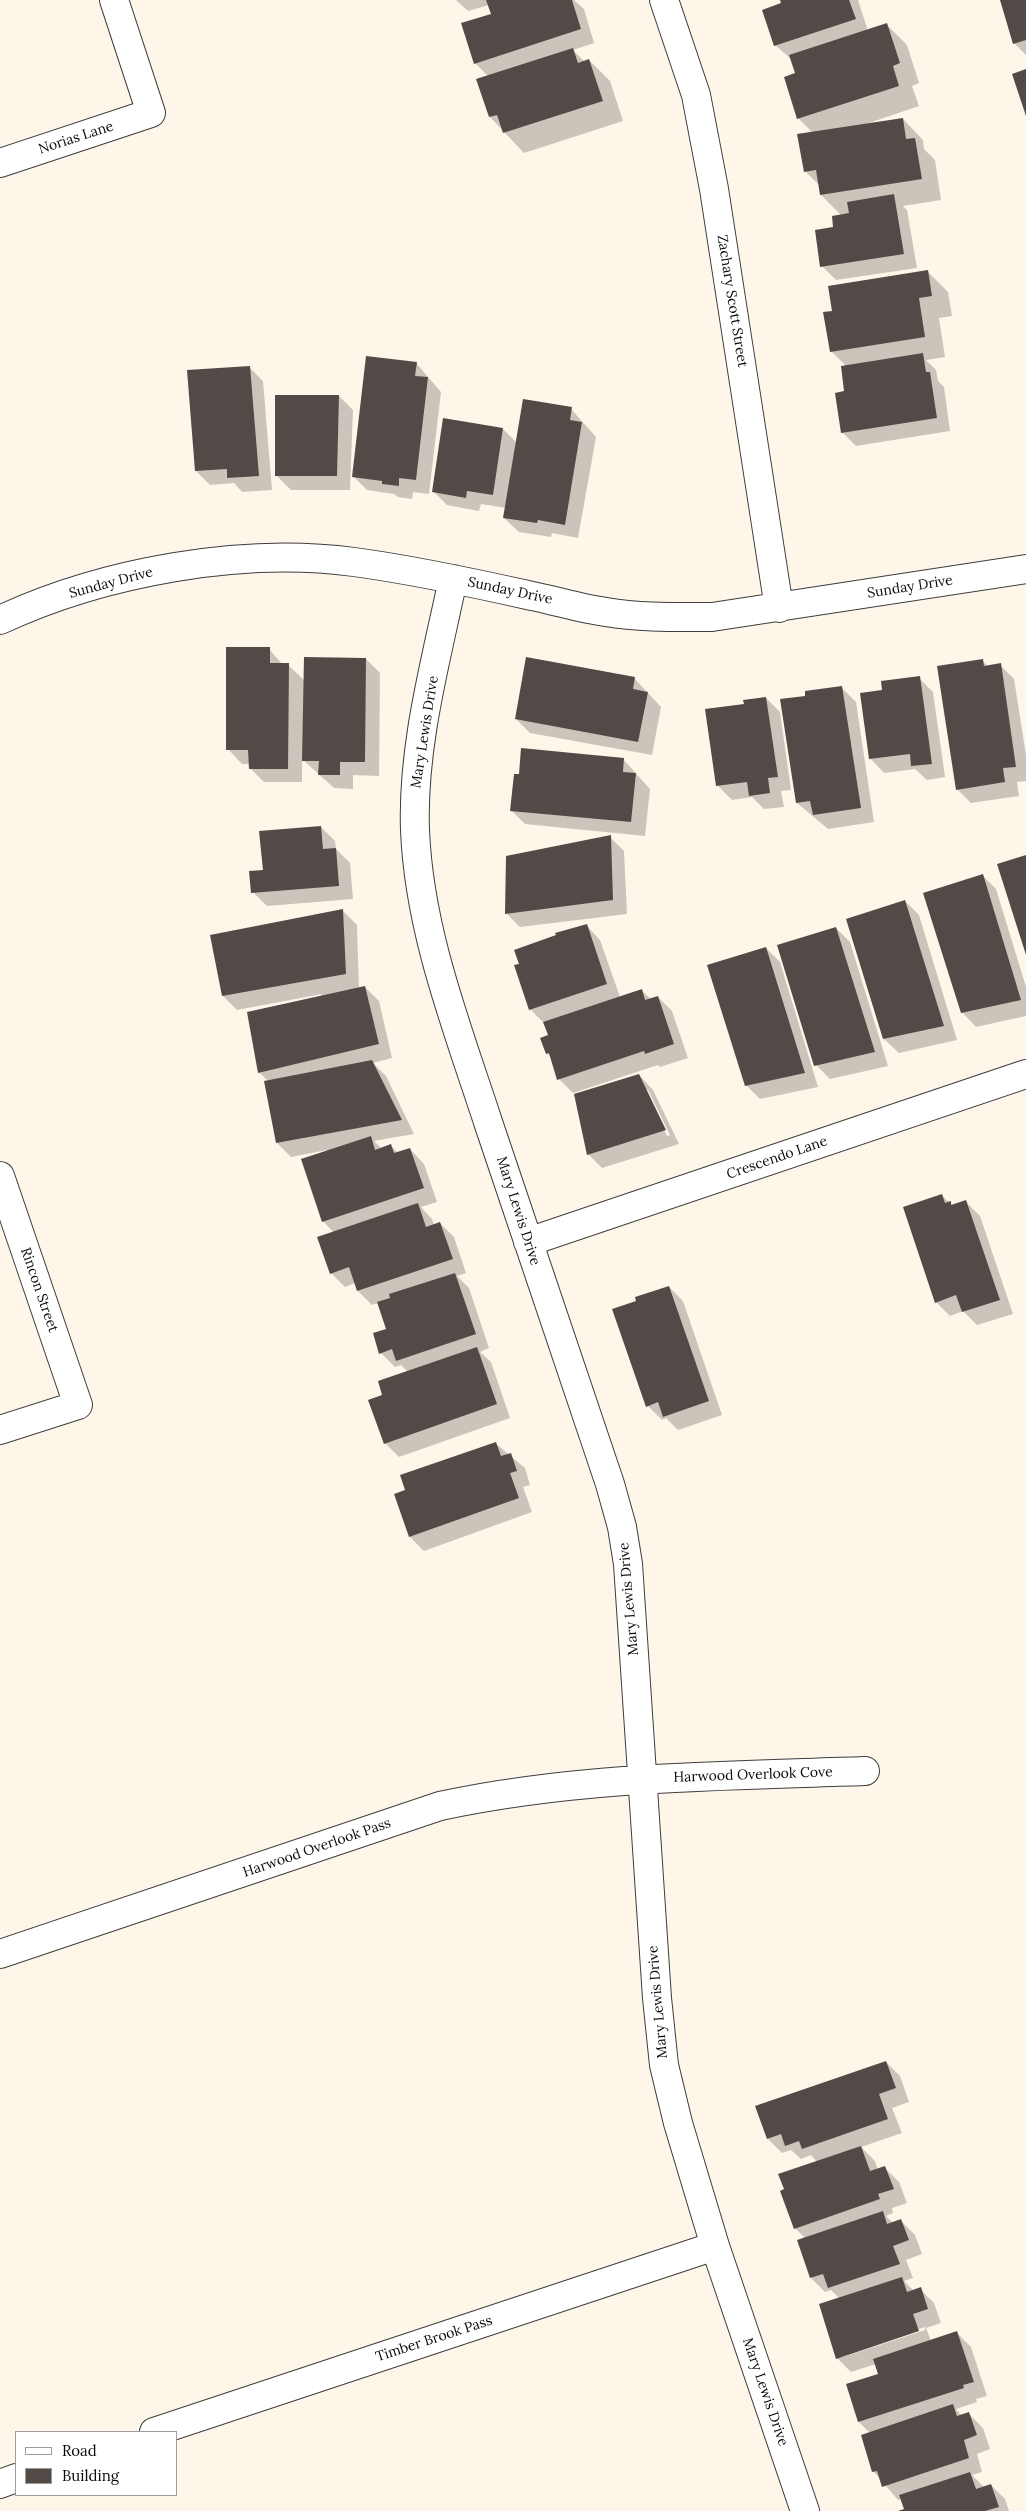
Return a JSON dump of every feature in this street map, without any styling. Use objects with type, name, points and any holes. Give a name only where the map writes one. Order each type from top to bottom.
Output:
[{"type":"street","name":"Norias Lane","points":[[0,162],[152,113],[114,0]]},
{"type":"street","name":"Zachary Scott Street","points":[[664,0],[696,95],[714,189],[779,608]]},
{"type":"street","name":"Sunday Drive","points":[[0,620],[56,597],[110,581],[170,568],[294,557],[354,562],[453,578],[616,613],[665,617],[712,617],[1026,569]]},
{"type":"street","name":"Mary Lewis Drive","points":[[453,578],[420,744],[415,784],[415,832],[421,892],[431,940],[445,991],[610,1484],[622,1527],[628,1564],[657,1998],[664,2065],[678,2123],[715,2246],[805,2511]]},
{"type":"street","name":"Crescendo Lane","points":[[528,1242],[1026,1074]]},
{"type":"street","name":"Rincon Street","points":[[0,1176],[78,1405],[0,1430]]},
{"type":"street","name":"Harwood Overlook Cove","points":[[642,1779],[865,1771]]},
{"type":"street","name":"Harwood Overlook Pass","points":[[0,1954],[440,1806],[539,1788],[642,1779]]},
{"type":"street","name":"Timber Brook Pass","points":[[157,2431],[715,2246]]},
{"type":"street","points":[[0,2484],[15,2478]]},
{"type":"building","points":[[486,0],[572,0],[581,29],[474,64],[461,23],[491,14]]},
{"type":"building","points":[[780,0],[849,0],[856,19],[774,46],[762,10],[781,3]]},
{"type":"building","points":[[1000,0],[1026,0],[1026,40],[1013,44]]},
{"type":"building","points":[[887,23],[900,63],[893,66],[899,86],[797,119],[784,77],[795,73],[789,55]]},
{"type":"building","points":[[573,48],[578,63],[589,59],[603,101],[503,133],[497,115],[489,117],[476,79]]},
{"type":"building","points":[[1026,69],[1026,116],[1012,74]]},
{"type":"building","points":[[903,118],[906,139],[915,138],[922,179],[820,195],[816,170],[804,172],[797,134]]},
{"type":"building","points":[[894,194],[904,254],[820,267],[815,230],[833,227],[832,216],[849,213],[847,202]]},
{"type":"building","points":[[928,270],[932,296],[919,298],[925,337],[830,352],[823,312],[832,311],[828,286]]},
{"type":"building","points":[[923,353],[926,372],[930,372],[937,418],[841,433],[835,393],[844,391],[841,366]]},
{"type":"building","points":[[366,356],[417,362],[415,376],[428,377],[416,480],[399,478],[399,486],[382,484],[382,481],[352,477]]},
{"type":"building","points":[[250,366],[259,476],[227,478],[227,469],[195,471],[187,370]]},
{"type":"building","points":[[275,395],[339,395],[337,476],[275,476]]},
{"type":"building","points":[[523,399],[572,407],[570,420],[582,422],[565,525],[538,520],[537,523],[503,518]]},
{"type":"building","points":[[443,418],[503,428],[493,495],[467,491],[466,498],[432,492]]},
{"type":"building","points":[[226,647],[270,647],[270,663],[289,663],[288,769],[249,769],[248,750],[226,750]]},
{"type":"building","points":[[304,657],[366,658],[365,762],[340,762],[340,775],[318,775],[319,761],[302,761]]},
{"type":"building","points":[[526,657],[635,677],[633,689],[648,692],[638,742],[515,719]]},
{"type":"building","points":[[983,659],[984,666],[1001,663],[1016,767],[1003,768],[1005,782],[956,790],[937,666]]},
{"type":"building","points":[[920,676],[932,764],[911,766],[910,754],[869,759],[860,693],[882,690],[881,681]]},
{"type":"building","points":[[842,686],[861,808],[813,815],[810,801],[796,803],[780,699],[805,696],[805,691]]},
{"type":"building","points":[[766,697],[778,777],[768,778],[770,793],[749,796],[747,782],[716,786],[705,709],[744,704],[743,700]]},
{"type":"building","points":[[521,748],[624,758],[623,772],[636,773],[631,822],[510,811],[514,774],[519,774]]},
{"type":"building","points":[[321,826],[323,849],[336,848],[339,886],[251,893],[249,871],[263,870],[259,831]]},
{"type":"building","points":[[611,835],[613,900],[505,914],[506,856]]},
{"type":"building","points":[[1026,855],[1026,955],[997,864]]},
{"type":"building","points":[[983,874],[1021,1000],[961,1013],[923,893]]},
{"type":"building","points":[[905,900],[944,1026],[883,1039],[846,919]]},
{"type":"building","points":[[343,909],[346,974],[222,996],[210,935]]},
{"type":"building","points":[[587,924],[607,984],[529,1010],[514,965],[519,964],[514,950],[556,935],[555,933]]},
{"type":"building","points":[[836,927],[875,1052],[814,1066],[777,945]]},
{"type":"building","points":[[766,947],[805,1073],[745,1086],[707,965]]},
{"type":"building","points":[[365,986],[379,1044],[258,1073],[247,1012]]},
{"type":"building","points":[[642,989],[645,1000],[658,996],[674,1044],[645,1054],[644,1051],[557,1080],[549,1053],[546,1054],[540,1038],[548,1035],[543,1022]]},
{"type":"building","points":[[372,1060],[402,1120],[276,1143],[264,1081]]},
{"type":"building","points":[[639,1074],[666,1130],[587,1155],[574,1094]]},
{"type":"building","points":[[371,1136],[375,1150],[391,1144],[394,1153],[410,1148],[424,1188],[322,1222],[301,1159]]},
{"type":"building","points":[[942,1194],[945,1203],[951,1201],[951,1205],[966,1200],[1000,1300],[962,1312],[956,1295],[935,1303],[903,1207]]},
{"type":"building","points":[[418,1203],[426,1227],[440,1222],[453,1259],[357,1291],[349,1267],[330,1274],[317,1237]]},
{"type":"building","points":[[455,1273],[476,1334],[396,1361],[392,1349],[379,1354],[373,1333],[386,1329],[377,1302],[390,1298],[389,1294]]},
{"type":"building","points":[[669,1286],[709,1401],[663,1417],[658,1402],[646,1407],[612,1309],[636,1301],[635,1297]]},
{"type":"building","points":[[477,1347],[497,1404],[384,1444],[368,1400],[382,1395],[378,1381]]},
{"type":"building","points":[[496,1442],[501,1456],[511,1453],[517,1471],[510,1473],[519,1498],[409,1537],[394,1494],[405,1490],[400,1475]]},
{"type":"building","points":[[886,2061],[896,2088],[879,2094],[888,2119],[802,2149],[799,2141],[785,2146],[781,2134],[767,2139],[755,2106]]},
{"type":"building","points":[[861,2146],[870,2171],[885,2166],[894,2189],[878,2194],[880,2199],[794,2229],[780,2191],[784,2189],[778,2174]]},
{"type":"building","points":[[883,2211],[887,2224],[901,2219],[909,2240],[893,2246],[900,2264],[828,2288],[823,2274],[810,2278],[797,2240]]},
{"type":"building","points":[[902,2277],[907,2292],[921,2287],[928,2309],[913,2314],[919,2331],[836,2359],[819,2304]]},
{"type":"building","points":[[957,2331],[974,2382],[963,2385],[964,2388],[858,2422],[846,2384],[878,2374],[873,2359]]},
{"type":"building","points":[[953,2404],[957,2416],[969,2412],[977,2435],[964,2440],[969,2458],[882,2487],[877,2471],[872,2472],[861,2435]]},
{"type":"building","points":[[970,2472],[976,2489],[991,2484],[999,2507],[985,2511],[898,2511],[904,2509],[899,2495]]}]
